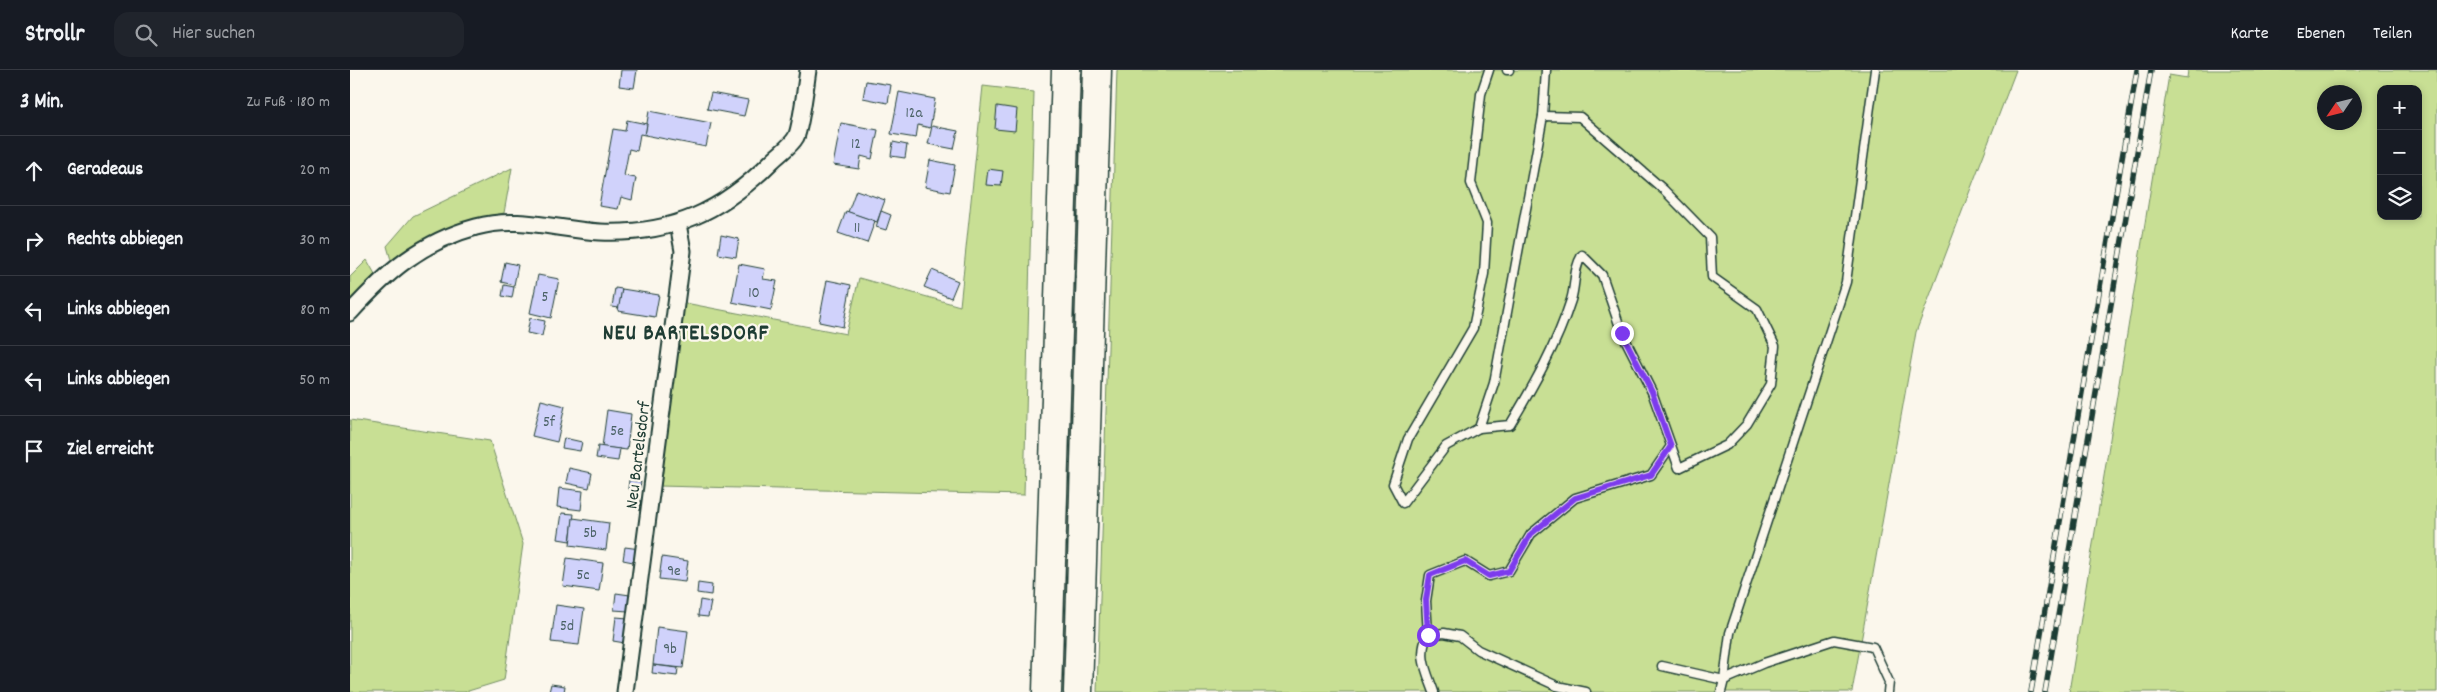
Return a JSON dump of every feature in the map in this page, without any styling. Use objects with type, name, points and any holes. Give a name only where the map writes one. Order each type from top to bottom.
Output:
[{"type":"highway","points":[[1047,692],[1066,70]]},
{"type":"highway","points":[[1078,692],[1097,70]]},
{"type":"street","points":[[350,313],[376,284],[401,262],[432,243],[477,226],[525,222],[598,232],[642,232],[678,224],[718,207],[754,180],[796,137],[808,70]]},
{"type":"street","name":"Neu Bartelsdorf","points":[[625,692],[683,251],[678,224]]},
{"type":"lane","points":[[1489,70],[1481,94],[1471,184],[1488,223],[1484,274],[1473,328],[1408,439],[1393,484],[1403,502],[1446,446],[1479,428],[1510,425],[1534,387],[1572,298],[1576,266],[1582,255],[1602,275],[1622,333],[1652,392],[1679,468],[1727,445],[1747,424],[1771,384],[1775,346],[1757,309],[1712,277],[1710,237],[1664,190],[1580,117],[1544,116]]},
{"type":"lane","points":[[1479,428],[1494,383],[1544,116],[1546,70]]},
{"type":"lane","points":[[1722,692],[1730,633],[1846,282],[1875,70]]},
{"type":"lane","points":[[1434,692],[1422,657],[1423,645],[1428,635],[1426,600],[1430,575],[1465,561],[1489,576],[1509,571],[1531,534],[1575,498],[1651,475],[1671,446]]},
{"type":"lane","points":[[1428,635],[1444,633],[1460,636],[1478,650],[1557,686],[1586,692]]},
{"type":"lane","points":[[1662,666],[1724,680],[1764,663],[1834,640],[1873,647],[1889,682],[1888,692]]},
{"type":"green space","points":[[1117,70],[2016,70],[1916,332],[1852,692],[1097,692]]},
{"type":"green space","points":[[2188,70],[2437,70],[2437,692],[2069,692],[2169,75],[2187,78]]},
{"type":"green space","points":[[983,86],[1034,92],[1024,495],[659,486],[680,302],[846,334],[859,278],[960,306]]},
{"type":"green space","points":[[512,168],[504,213],[474,221],[446,232],[391,260],[387,246],[413,216]]},
{"type":"green space","points":[[367,260],[375,274],[350,302],[350,277]]},
{"type":"green space","points":[[350,420],[490,441],[523,544],[504,680],[465,692],[350,692]]},
{"type":"building","points":[[621,70],[637,70],[634,88],[619,86]]},
{"type":"building","points":[[866,81],[891,85],[888,103],[863,98]]},
{"type":"building","points":[[899,92],[935,99],[930,128],[918,125],[916,138],[891,134]]},
{"type":"building","points":[[711,93],[748,100],[744,116],[707,109]]},
{"type":"building","points":[[997,106],[1017,109],[1015,131],[995,129]]},
{"type":"building","points":[[649,111],[711,123],[706,147],[645,135]]},
{"type":"building","points":[[627,120],[647,124],[645,135],[640,134],[637,151],[629,149],[624,176],[636,178],[632,200],[621,197],[618,209],[599,206],[613,129],[625,131]]},
{"type":"building","points":[[841,123],[878,130],[872,159],[861,156],[859,169],[833,165]]},
{"type":"building","points":[[932,126],[958,131],[954,149],[928,144]]},
{"type":"building","points":[[893,142],[907,145],[905,158],[891,156]]},
{"type":"building","points":[[930,160],[955,165],[950,192],[925,187]]},
{"type":"building","points":[[988,169],[1003,171],[1001,186],[986,185]]},
{"type":"building","points":[[856,190],[885,200],[877,222],[848,212]]},
{"type":"building","points":[[846,211],[875,221],[867,243],[838,233]]},
{"type":"building","points":[[881,211],[891,215],[886,230],[876,227]]},
{"type":"building","points":[[721,235],[739,239],[736,257],[718,254]]},
{"type":"building","points":[[505,262],[518,265],[514,285],[501,282]]},
{"type":"building","points":[[739,264],[765,269],[763,279],[777,281],[771,310],[732,302]]},
{"type":"building","points":[[932,270],[958,281],[951,298],[924,287]]},
{"type":"building","points":[[538,275],[559,279],[551,318],[530,313]]},
{"type":"building","points":[[827,280],[851,285],[843,327],[819,322]]},
{"type":"building","points":[[504,285],[514,287],[512,298],[502,296]]},
{"type":"building","points":[[615,288],[622,289],[619,308],[612,307]]},
{"type":"building","points":[[622,289],[659,295],[655,317],[618,311]]},
{"type":"building","points":[[530,318],[545,321],[542,336],[527,333]]},
{"type":"building","points":[[541,400],[565,406],[557,442],[532,436]]},
{"type":"building","points":[[607,410],[631,414],[627,450],[602,447]]},
{"type":"building","points":[[564,438],[582,442],[580,451],[562,448]]},
{"type":"building","points":[[598,446],[620,449],[618,461],[596,458]]},
{"type":"building","points":[[569,468],[592,473],[589,488],[566,483]]},
{"type":"building","points":[[629,480],[641,482],[639,491],[628,489]]},
{"type":"building","points":[[559,488],[583,491],[581,510],[557,507]]},
{"type":"building","points":[[562,513],[574,514],[570,541],[558,539]]},
{"type":"building","points":[[573,518],[609,523],[606,550],[570,545]]},
{"type":"building","points":[[625,547],[640,549],[638,563],[623,560]]},
{"type":"building","points":[[662,557],[688,561],[685,582],[659,579]]},
{"type":"building","points":[[567,558],[603,563],[599,591],[563,586]]},
{"type":"building","points":[[698,583],[712,585],[711,595],[697,593]]},
{"type":"building","points":[[616,593],[630,595],[628,611],[614,610]]},
{"type":"building","points":[[700,600],[711,602],[708,617],[698,616]]},
{"type":"building","points":[[556,605],[584,609],[579,645],[551,642]]},
{"type":"building","points":[[616,617],[628,618],[625,643],[613,641]]},
{"type":"building","points":[[657,627],[688,631],[683,668],[653,665]]},
{"type":"building","points":[[653,665],[678,668],[677,676],[652,673]]},
{"type":"building","points":[[551,684],[565,686],[564,692],[549,692]]},
{"type":"railway","points":[[2031,692],[2137,70]]},
{"type":"railway","points":[[2045,692],[2151,70]]},
{"type":"district","name":"NEU BARTELSDORF","points":[[686,331]]},
{"type":"route","points":[[1428,635],[1426,600],[1430,575],[1465,561],[1489,576],[1509,571],[1531,534],[1575,498],[1651,475],[1671,446],[1652,392],[1622,333]]}]
